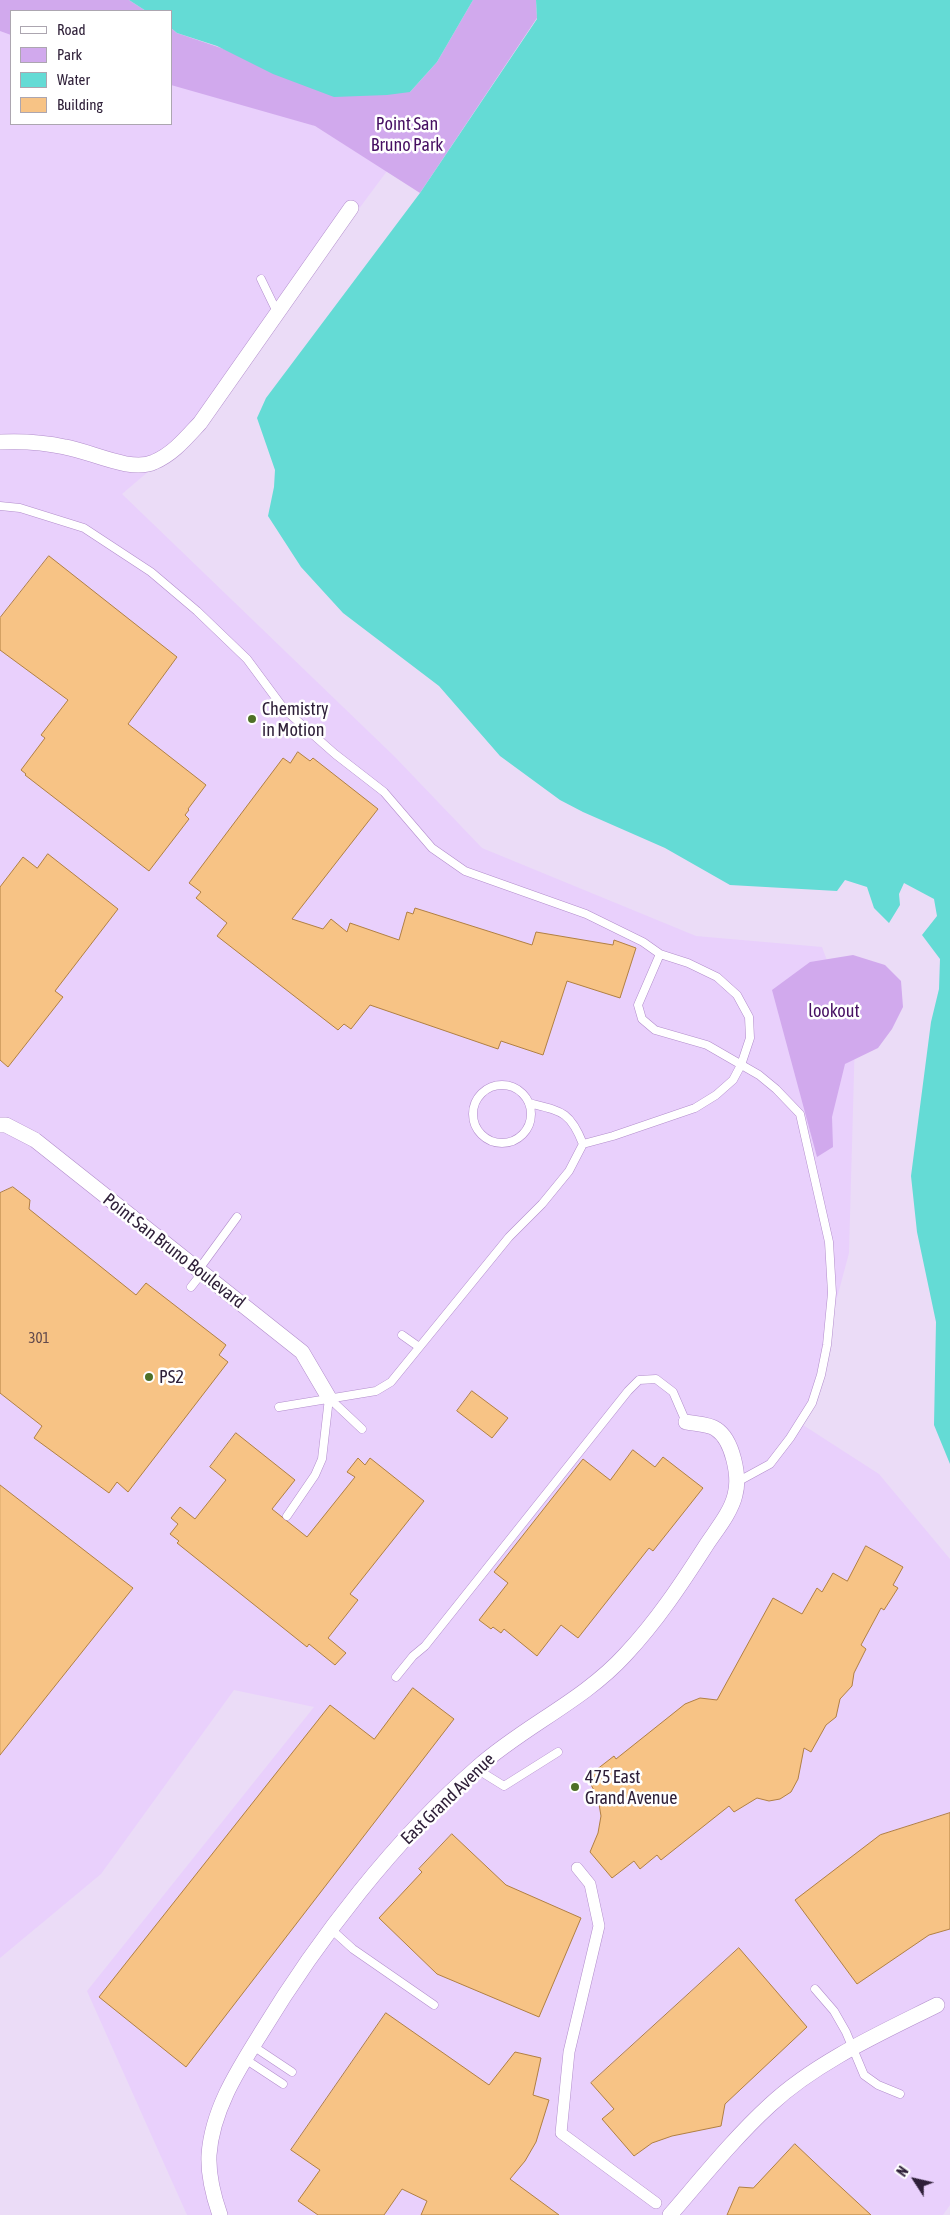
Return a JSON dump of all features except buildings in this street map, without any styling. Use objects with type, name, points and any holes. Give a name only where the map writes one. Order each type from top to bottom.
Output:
[{"type":"street","points":[[0,442],[25,441],[66,447],[103,457],[125,466],[153,463],[176,448],[200,423],[352,208]]},
{"type":"street","name":"Point San Bruno Boulevard","points":[[0,1125],[6,1125],[35,1140],[302,1352],[329,1398]]},
{"type":"street","name":"East Grand Avenue","points":[[220,2215],[211,2189],[209,2154],[224,2096],[286,1993],[332,1930],[415,1829],[476,1768],[499,1749],[581,1694],[624,1657],[668,1604],[725,1516],[735,1497],[737,1482],[735,1464],[725,1438],[714,1427],[686,1422]]},
{"type":"street","points":[[576,1868],[590,1884],[599,1926],[569,2052],[561,2133],[656,2203]]},
{"type":"street","points":[[670,2215],[710,2168],[771,2104],[822,2066],[852,2048],[937,2004]]},
{"type":"lane","points":[[261,279],[277,312]]},
{"type":"lane","points":[[0,506],[20,508],[84,528],[151,572],[197,611],[247,659],[284,709],[335,754],[384,792],[432,848],[465,871],[586,914],[643,942],[660,954],[688,963],[717,977],[737,995],[749,1017],[750,1038],[741,1065],[727,1085],[716,1095],[695,1108],[613,1136],[583,1144],[569,1171],[542,1204],[509,1237],[391,1382],[376,1391],[279,1407]]},
{"type":"lane","points":[[660,954],[638,1005],[642,1019],[655,1030],[707,1045],[741,1065],[776,1089],[800,1114],[829,1242],[832,1293],[827,1345],[822,1375],[812,1403],[790,1438],[770,1464],[737,1482]]},
{"type":"lane","points":[[529,1102],[530,1119],[528,1127],[523,1134],[508,1142],[492,1141],[484,1137],[474,1123],[473,1114],[478,1097],[492,1086],[509,1085],[524,1095],[529,1102],[563,1112],[577,1128],[583,1144]]},
{"type":"lane","points":[[191,1287],[237,1217]]},
{"type":"lane","points":[[402,1334],[419,1347]]},
{"type":"lane","points":[[396,1677],[412,1656],[425,1646],[628,1390],[640,1380],[656,1378],[673,1392],[686,1422]]},
{"type":"lane","points":[[329,1398],[362,1430]]},
{"type":"lane","points":[[287,1516],[315,1475],[322,1459],[329,1398]]},
{"type":"lane","points":[[476,1768],[504,1786],[558,1752]]},
{"type":"lane","points":[[332,1930],[353,1949],[434,2005]]},
{"type":"lane","points":[[815,1989],[834,2011],[846,2032],[864,2075],[878,2085],[900,2094]]},
{"type":"lane","points":[[249,2052],[292,2072]]},
{"type":"lane","points":[[249,2052],[283,2084]]},
{"type":"shaded area","points":[[0,14],[10,14],[10,125],[172,125],[172,72],[315,126],[387,171],[200,423],[176,448],[122,494],[395,757],[482,848],[696,936],[822,947],[855,1036],[849,1253],[803,1425],[879,1474],[950,1559],[950,2205],[943,2215],[187,2215],[87,1991],[314,1707],[234,1690],[101,1874],[0,1958]]},
{"type":"green space","points":[[0,0],[129,0],[144,10],[10,10],[10,35],[0,31]]},
{"type":"green space","name":"Point San Bruno Park","points":[[473,0],[536,0],[537,18],[420,193],[315,126],[172,85],[172,29],[177,33],[224,49],[410,92],[437,62]]},
{"type":"green space","name":"lookout","points":[[853,955],[885,965],[901,981],[903,1007],[892,1029],[878,1048],[845,1064],[832,1117],[833,1147],[817,1157],[772,990],[810,962]]},
{"type":"water","points":[[129,0],[473,0],[437,62],[410,92],[334,97],[273,74],[217,46],[177,33],[172,29],[172,10],[144,10]]},
{"type":"water","points":[[536,0],[950,0],[950,1464],[934,1425],[936,1322],[917,1232],[911,1176],[931,1022],[939,989],[940,959],[922,935],[937,916],[934,899],[904,883],[899,894],[900,905],[889,923],[874,908],[867,887],[845,880],[837,891],[730,885],[665,848],[560,800],[500,756],[439,686],[343,613],[301,567],[268,516],[274,487],[275,470],[257,418],[266,398],[420,193],[537,19]]},
{"type":"place","name":"Chemistry in Motion","points":[[252,719]]},
{"type":"place","name":"PS2","points":[[149,1377]]},
{"type":"place","name":"475 East Grand Avenue","points":[[575,1787]]}]
